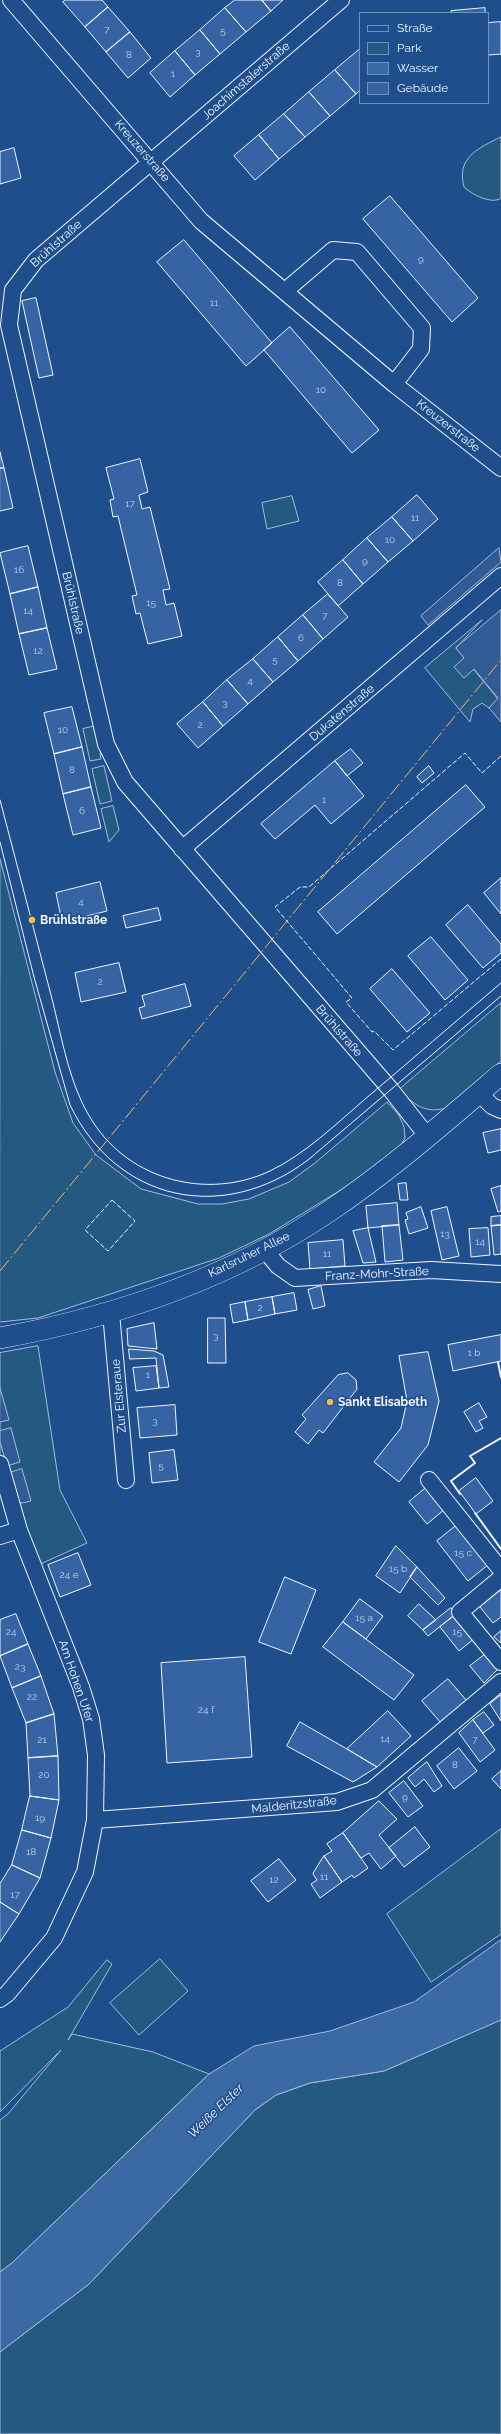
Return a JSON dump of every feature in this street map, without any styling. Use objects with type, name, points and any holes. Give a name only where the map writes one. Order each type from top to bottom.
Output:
[{"type":"street","name":"Kreuzerstraße","points":[[12,0],[201,221],[394,384],[501,468]]},
{"type":"street","name":"Joachimstalerstraße","points":[[152,162],[341,0]]},
{"type":"street","name":"Brühlstraße","points":[[152,162],[36,260],[13,290],[9,325],[106,744],[125,782],[391,1090],[428,1137]]},
{"type":"street","points":[[285,291],[333,250],[357,252],[422,328],[421,349],[394,384]]},
{"type":"street","name":"Dukatenstraße","points":[[182,849],[501,576]]},
{"type":"street","name":"Karlsruher Allee","points":[[0,1338],[53,1328],[111,1313],[163,1295],[265,1250],[328,1212],[428,1137],[501,1074]]},
{"type":"street","points":[[479,1093],[492,1106],[501,1110]]},
{"type":"street","name":"Franz-Mohr-Straße","points":[[265,1250],[278,1266],[295,1278],[431,1270],[501,1274]]},
{"type":"street","name":"Zur Elsteraue","points":[[111,1313],[126,1480]]},
{"type":"street","name":"Am Hohen Ufer","points":[[0,1464],[19,1530],[81,1687],[91,1719],[96,1755],[95,1820],[86,1872],[54,1938],[7,1994],[0,1999]]},
{"type":"street","points":[[428,1480],[501,1570]]},
{"type":"street","points":[[0,1536],[19,1530]]},
{"type":"street","points":[[501,1578],[460,1612],[501,1662]]},
{"type":"street","name":"Malderitzstraße","points":[[95,1820],[337,1802],[372,1790],[501,1682]]},
{"type":"green space","points":[[501,137],[501,198],[492,200],[482,198],[471,193],[464,187],[462,177],[463,168],[466,161],[477,150]]},
{"type":"green space","points":[[292,496],[299,521],[267,529],[262,503]]},
{"type":"green space","points":[[482,620],[456,648],[498,699],[489,708],[482,703],[473,709],[470,722],[425,668]]},
{"type":"green space","points":[[95,726],[104,752],[100,753],[101,759],[90,761],[83,729]]},
{"type":"green space","points":[[104,766],[112,801],[100,804],[92,769]]},
{"type":"green space","points":[[113,806],[119,830],[109,842],[101,809]]},
{"type":"green space","points":[[0,859],[55,1072],[73,1123],[96,1155],[141,1189],[198,1204],[222,1204],[249,1199],[289,1182],[315,1163],[387,1102],[399,1115],[404,1127],[405,1138],[400,1147],[357,1180],[269,1234],[219,1258],[38,1318],[0,1322]]},
{"type":"green space","points":[[501,1003],[501,1061],[446,1108],[439,1110],[426,1109],[410,1100],[400,1089]]},
{"type":"green space","points":[[38,1346],[60,1490],[87,1543],[36,1566],[0,1468],[0,1353]]},
{"type":"green space","points":[[501,1829],[501,1934],[431,1982],[387,1914]]},
{"type":"green space","points":[[160,1959],[188,1991],[139,2035],[110,2003]]},
{"type":"green space","points":[[107,1960],[112,1964],[68,2040],[72,2034],[153,2052],[209,2074],[12,2263],[0,2272],[0,2120],[8,2114],[61,2050],[0,2112],[0,2051],[68,2007]]},
{"type":"green space","points":[[501,2020],[501,2434],[0,2434],[0,2352],[89,2284],[255,2110],[276,2095],[310,2083],[384,2071]]},
{"type":"shaded area","points":[[499,548],[501,562],[428,625],[421,616]]},
{"type":"shaded area","points":[[501,610],[501,722],[489,708],[498,698],[474,669],[464,678],[454,667],[464,658],[456,648]]},
{"type":"shaded area","points":[[0,1388],[9,1420],[0,1422]]},
{"type":"shaded area","points":[[11,1428],[20,1462],[7,1466],[0,1442],[0,1431]]},
{"type":"shaded area","points":[[22,1469],[31,1501],[17,1504],[9,1473]]},
{"type":"water","name":"Weiße Elster","points":[[501,1940],[501,2020],[384,2071],[310,2083],[276,2095],[255,2110],[89,2284],[0,2352],[0,2272],[12,2263],[209,2074],[254,2046],[330,2031],[414,2002]]},
{"type":"building","points":[[66,0],[102,0],[108,7],[85,27],[63,2]]},
{"type":"building","points":[[235,0],[262,0],[271,11],[246,32],[225,8]]},
{"type":"building","points":[[262,0],[283,0],[271,11]]},
{"type":"building","points":[[108,7],[130,32],[106,52],[85,27]]},
{"type":"building","points":[[225,8],[246,32],[220,54],[200,30]]},
{"type":"building","points":[[485,8],[485,12],[451,11]]},
{"type":"building","points":[[501,22],[501,54],[489,55],[489,23]]},
{"type":"building","points":[[200,30],[220,54],[195,75],[175,51]]},
{"type":"building","points":[[130,32],[151,58],[128,78],[106,52]]},
{"type":"building","points":[[359,50],[359,91],[356,94],[335,70]]},
{"type":"building","points":[[175,51],[195,75],[170,97],[150,73]]},
{"type":"building","points":[[335,70],[356,94],[330,116],[309,92]]},
{"type":"building","points":[[309,92],[330,116],[305,137],[284,114]]},
{"type":"building","points":[[284,114],[305,137],[279,159],[259,135]]},
{"type":"building","points":[[259,135],[279,159],[255,180],[234,156]]},
{"type":"building","points":[[14,148],[21,178],[0,184],[0,152]]},
{"type":"building","points":[[390,196],[478,298],[452,322],[363,219]]},
{"type":"building","points":[[184,240],[272,343],[246,366],[157,262]]},
{"type":"building","points":[[36,298],[53,375],[39,378],[22,301]]},
{"type":"building","points":[[290,327],[379,430],[352,453],[264,350]]},
{"type":"building","points":[[0,452],[4,468],[0,468]]},
{"type":"building","points":[[140,459],[148,492],[139,495],[142,509],[150,507],[170,589],[163,590],[166,605],[174,603],[182,636],[148,644],[140,613],[136,614],[132,596],[137,595],[118,516],[113,517],[110,500],[114,499],[106,468]]},
{"type":"building","points":[[0,468],[4,468],[13,508],[0,511]]},
{"type":"building","points":[[417,495],[438,519],[413,541],[392,517]]},
{"type":"building","points":[[392,517],[413,541],[388,562],[367,538]]},
{"type":"building","points":[[367,538],[388,562],[363,584],[343,560]]},
{"type":"building","points":[[28,546],[38,587],[10,594],[0,553]]},
{"type":"building","points":[[343,560],[363,584],[338,606],[318,582]]},
{"type":"building","points":[[38,587],[47,628],[19,634],[10,594]]},
{"type":"building","points":[[328,594],[348,617],[323,639],[303,615]]},
{"type":"building","points":[[303,615],[323,639],[298,661],[278,637]]},
{"type":"building","points":[[47,628],[57,669],[29,675],[19,634]]},
{"type":"building","points":[[278,637],[298,661],[273,682],[253,659]]},
{"type":"building","points":[[253,659],[273,682],[248,704],[227,680]]},
{"type":"building","points":[[227,680],[248,704],[223,726],[203,702]]},
{"type":"building","points":[[203,702],[223,726],[198,748],[177,724]]},
{"type":"building","points":[[72,707],[82,747],[54,754],[44,713]]},
{"type":"building","points":[[82,747],[91,787],[63,794],[54,754]]},
{"type":"building","points":[[351,749],[363,763],[347,776],[335,761]]},
{"type":"building","points":[[335,761],[364,796],[331,824],[315,805],[275,839],[261,824]]},
{"type":"building","points":[[429,766],[434,773],[422,783],[417,777]]},
{"type":"building","points":[[466,785],[485,807],[337,934],[318,912]]},
{"type":"building","points":[[91,787],[101,828],[73,835],[63,794]]},
{"type":"building","points":[[501,878],[501,914],[484,893]]},
{"type":"building","points":[[100,882],[107,911],[62,922],[56,893]]},
{"type":"building","points":[[468,905],[501,944],[501,953],[483,968],[446,925]]},
{"type":"building","points":[[158,908],[161,920],[126,928],[123,916]]},
{"type":"building","points":[[431,937],[468,980],[445,1000],[408,956]]},
{"type":"building","points":[[119,963],[126,992],[81,1002],[75,973]]},
{"type":"building","points":[[392,969],[430,1013],[407,1032],[370,989]]},
{"type":"building","points":[[185,984],[191,1006],[142,1019],[139,1008],[145,1006],[142,996]]},
{"type":"building","points":[[501,1129],[501,1150],[488,1153],[483,1133]]},
{"type":"building","points":[[406,1183],[408,1200],[400,1200],[398,1184]]},
{"type":"building","points":[[501,1186],[501,1211],[498,1212],[491,1189]]},
{"type":"building","points":[[397,1203],[399,1225],[368,1228],[366,1206]]},
{"type":"building","points":[[421,1207],[428,1228],[409,1234],[405,1220],[408,1219],[406,1213]]},
{"type":"building","points":[[447,1207],[459,1256],[442,1260],[431,1211]]},
{"type":"building","points":[[501,1216],[501,1225],[491,1226],[491,1217]]},
{"type":"building","points":[[399,1225],[403,1260],[385,1262],[382,1226]]},
{"type":"building","points":[[501,1225],[501,1254],[494,1255],[491,1226]]},
{"type":"building","points":[[368,1228],[376,1262],[363,1263],[353,1231]]},
{"type":"building","points":[[488,1228],[490,1255],[471,1257],[469,1229]]},
{"type":"building","points":[[343,1240],[345,1266],[310,1269],[308,1243]]},
{"type":"building","points":[[321,1286],[325,1306],[313,1309],[308,1290]]},
{"type":"building","points":[[294,1293],[297,1310],[275,1314],[272,1297]]},
{"type":"building","points":[[272,1297],[275,1314],[248,1320],[245,1302]]},
{"type":"building","points":[[245,1302],[248,1320],[233,1323],[230,1305]]},
{"type":"building","points":[[208,1318],[225,1318],[226,1363],[208,1363]]},
{"type":"building","points":[[154,1323],[157,1349],[128,1346],[127,1329]]},
{"type":"building","points":[[501,1335],[501,1361],[453,1371],[448,1345]]},
{"type":"building","points":[[129,1349],[154,1351],[163,1355],[169,1387],[159,1388],[156,1358],[130,1359]]},
{"type":"building","points":[[428,1352],[439,1401],[428,1445],[399,1482],[374,1462],[401,1428],[407,1401],[399,1356]]},
{"type":"building","points":[[156,1366],[159,1388],[136,1391],[133,1368]]},
{"type":"building","name":"Sankt Elisabeth","points":[[348,1373],[356,1380],[357,1389],[323,1433],[319,1430],[308,1444],[295,1432],[306,1419],[302,1415],[338,1375]]},
{"type":"building","points":[[479,1403],[487,1417],[479,1421],[483,1428],[476,1432],[464,1412]]},
{"type":"building","points":[[175,1405],[177,1435],[140,1438],[137,1408]]},
{"type":"building","points":[[174,1450],[178,1480],[152,1483],[149,1453]]},
{"type":"building","points":[[476,1478],[493,1501],[476,1514],[459,1491]]},
{"type":"building","points":[[427,1487],[445,1509],[427,1524],[409,1502]]},
{"type":"building","points":[[457,1525],[489,1564],[468,1581],[437,1541]]},
{"type":"building","points":[[396,1546],[417,1567],[400,1593],[376,1576]]},
{"type":"building","points":[[78,1553],[91,1585],[60,1597],[48,1565]]},
{"type":"building","points":[[417,1567],[445,1598],[438,1605],[410,1577]]},
{"type":"building","points":[[285,1577],[316,1590],[291,1654],[259,1642]]},
{"type":"building","points":[[501,1590],[501,1617],[493,1623],[480,1607]]},
{"type":"building","points":[[360,1599],[383,1616],[366,1639],[343,1622]]},
{"type":"building","points":[[419,1604],[436,1620],[423,1630],[408,1616]]},
{"type":"building","points":[[451,1608],[456,1614],[428,1636],[423,1630]]},
{"type":"building","points":[[16,1614],[28,1644],[0,1656],[0,1620]]},
{"type":"building","points":[[456,1614],[475,1638],[459,1651],[440,1627]]},
{"type":"building","points":[[343,1622],[414,1675],[394,1700],[323,1647]]},
{"type":"building","points":[[501,1631],[501,1643],[494,1637]]},
{"type":"building","points":[[28,1644],[41,1676],[12,1688],[0,1656]]},
{"type":"building","points":[[487,1653],[499,1668],[484,1683],[470,1666]]},
{"type":"building","points":[[245,1657],[252,1757],[167,1763],[161,1663]]},
{"type":"building","points":[[41,1676],[54,1714],[26,1723],[12,1688]]},
{"type":"building","points":[[448,1679],[467,1701],[441,1723],[422,1701]]},
{"type":"building","points":[[501,1695],[501,1721],[490,1704]]},
{"type":"building","points":[[388,1711],[411,1736],[377,1767],[347,1749]]},
{"type":"building","points":[[484,1712],[494,1725],[483,1733],[473,1720]]},
{"type":"building","points":[[54,1714],[58,1756],[28,1758],[26,1723]]},
{"type":"building","points":[[473,1720],[495,1750],[480,1762],[459,1733]]},
{"type":"building","points":[[300,1722],[377,1767],[353,1782],[287,1746]]},
{"type":"building","points":[[459,1748],[477,1771],[454,1789],[437,1766]]},
{"type":"building","points":[[58,1756],[59,1800],[30,1796],[28,1758]]},
{"type":"building","points":[[427,1762],[442,1786],[434,1792],[424,1779],[415,1787],[408,1778]]},
{"type":"building","points":[[501,1771],[501,1789],[492,1779]]},
{"type":"building","points":[[404,1781],[423,1806],[408,1817],[389,1793]]},
{"type":"building","points":[[30,1796],[59,1800],[51,1838],[22,1830]]},
{"type":"building","points":[[379,1801],[397,1819],[379,1835],[396,1856],[381,1869],[369,1853],[361,1858],[343,1833]]},
{"type":"building","points":[[415,1827],[430,1847],[404,1867],[389,1848]]},
{"type":"building","points":[[22,1830],[51,1838],[40,1878],[12,1865]]},
{"type":"building","points":[[343,1833],[368,1868],[354,1878],[352,1875],[342,1882],[324,1856],[332,1851],[327,1844]]},
{"type":"building","points":[[324,1856],[342,1882],[320,1898],[311,1884],[317,1880],[313,1874]]},
{"type":"building","points":[[279,1859],[296,1880],[268,1902],[251,1881]]},
{"type":"building","points":[[12,1865],[40,1878],[19,1914],[0,1902],[0,1884]]},
{"type":"building","points":[[0,1902],[19,1914],[0,1942]]},
{"type":"tram line","points":[[0,800],[67,1061],[78,1093],[93,1122],[109,1142],[128,1159],[149,1171],[172,1180],[197,1184],[222,1184],[246,1180],[270,1171],[283,1164],[307,1148],[501,983]]},
{"type":"tram line","points":[[0,842],[34,977],[70,1105],[90,1138],[115,1164],[144,1182],[175,1193],[208,1196],[242,1192],[275,1180],[308,1160],[501,996]]},
{"type":"fence","points":[[501,756],[482,773],[465,753],[309,887],[300,887],[275,907],[352,998],[346,1002],[372,1032],[374,1031],[393,1050],[501,959]]},
{"type":"fence","points":[[112,1200],[135,1221],[108,1251],[85,1230],[112,1200]]},
{"type":"wall","points":[[498,1362],[501,1377]]},
{"type":"wall","points":[[460,1494],[451,1481],[475,1463],[470,1456],[501,1438]]},
{"type":"wall","points":[[475,1513],[501,1549]]},
{"type":"power","points":[[0,1271],[501,660]]},
{"type":"place","name":"Brühlstraße","points":[[32,920]]},
{"type":"place","name":"Sankt Elisabeth","points":[[330,1402]]}]
